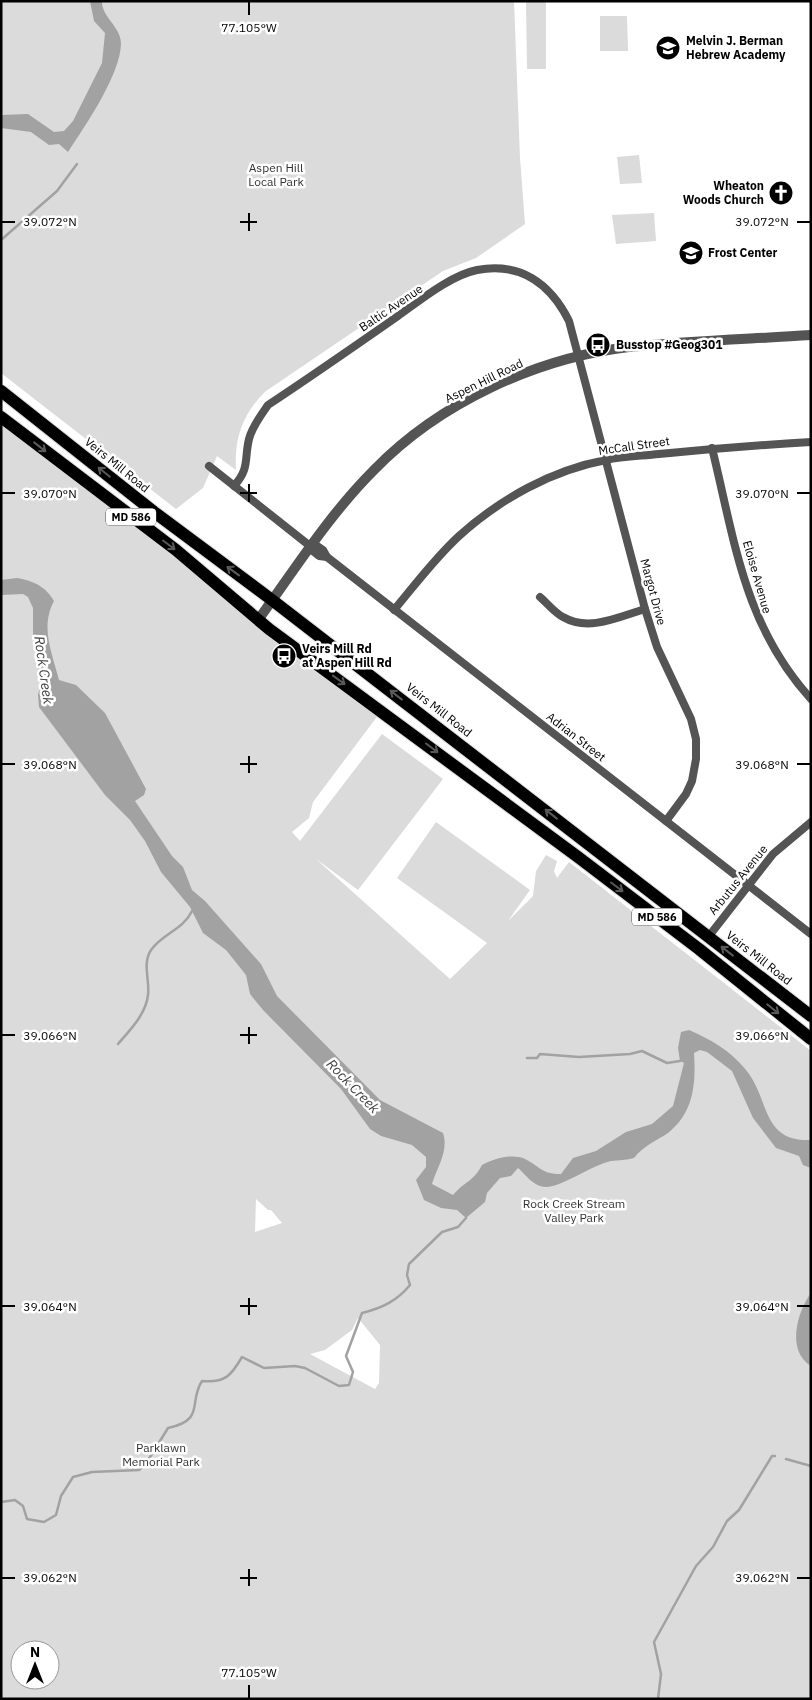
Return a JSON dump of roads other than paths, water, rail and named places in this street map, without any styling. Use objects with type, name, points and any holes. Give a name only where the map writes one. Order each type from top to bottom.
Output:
[{"type":"main road","name":"Veirs Mill Road","points":[[1,391],[154,512],[272,600],[811,1016]]},
{"type":"main road","name":"MD 586","points":[[1,417],[176,550],[258,620],[578,857],[811,1039]]},
{"type":"main road","points":[[735,978],[746,965]]},
{"type":"street","name":"Baltic Avenue","points":[[234,486],[244,475],[249,438],[268,405],[417,303],[476,270],[506,269],[534,279],[550,290],[561,304],[569,321],[580,357]]},
{"type":"street","name":"Aspen Hill Road","points":[[258,620],[311,545],[374,470],[433,422],[464,402],[510,380],[554,363],[580,357],[628,348],[811,335]]},
{"type":"street","name":"Margot Drive","points":[[580,357],[645,609],[657,648],[691,719],[696,740],[696,759],[692,781],[686,794],[666,821]]},
{"type":"street","name":"McCall Street","points":[[394,610],[439,555],[487,513],[516,494],[545,480],[606,460],[712,448],[811,442]]},
{"type":"street","name":"Eloise Avenue","points":[[712,448],[749,598],[774,652],[789,675],[811,699]]},
{"type":"street","name":"Adrian Street","points":[[209,466],[311,545],[324,550],[327,558],[811,934]]},
{"type":"street","points":[[540,597],[562,617],[581,625],[598,623],[645,609]]},
{"type":"street","name":"Arbutus Avenue","points":[[708,936],[773,854],[811,822]]},
{"type":"water","points":[[90,1],[102,1],[105,12],[118,32],[121,43],[119,56],[109,84],[68,152],[59,144],[49,145],[31,132],[1,128],[1,115],[28,114],[54,132],[64,131],[73,121],[102,63],[105,33],[94,21]]},
{"type":"water","name":"Rock Creek","points":[[17,578],[38,585],[54,601],[50,611],[48,630],[59,680],[76,685],[105,713],[146,789],[144,795],[135,801],[172,856],[183,867],[192,890],[205,901],[261,964],[277,996],[380,1100],[443,1133],[445,1146],[432,1184],[453,1195],[476,1175],[482,1165],[509,1157],[520,1157],[545,1171],[561,1174],[573,1158],[596,1151],[626,1132],[652,1124],[673,1106],[684,1063],[680,1061],[678,1048],[681,1032],[689,1030],[720,1046],[740,1063],[754,1081],[769,1117],[783,1134],[795,1139],[811,1140],[811,1168],[803,1165],[799,1156],[776,1148],[753,1118],[732,1071],[707,1052],[700,1050],[694,1053],[694,1086],[688,1107],[683,1116],[668,1133],[646,1147],[634,1158],[603,1163],[560,1184],[546,1187],[534,1183],[518,1168],[511,1176],[500,1178],[487,1193],[485,1202],[466,1218],[457,1210],[441,1208],[424,1200],[416,1180],[426,1167],[426,1157],[412,1145],[381,1136],[370,1129],[341,1089],[263,1010],[250,994],[246,975],[226,950],[203,933],[190,907],[161,872],[145,841],[130,820],[105,795],[39,707],[38,694],[42,685],[33,642],[33,608],[28,597],[23,594],[1,595],[1,580]]},
{"type":"water","points":[[811,1293],[811,1366],[798,1351],[796,1331],[798,1320]]},
{"type":"waterway","points":[[1,240],[57,191],[77,164]]},
{"type":"waterway","points":[[118,1044],[137,1021],[147,1002],[148,955],[156,944],[183,923],[192,911]]},
{"type":"waterway","points":[[527,1058],[537,1058],[540,1054],[579,1057],[630,1054],[642,1051],[667,1063],[680,1061]]},
{"type":"waterway","points":[[1,1502],[15,1500],[23,1506],[27,1519],[44,1522],[56,1515],[61,1496],[73,1477],[92,1472],[139,1470],[147,1462],[168,1428],[180,1425],[192,1415],[198,1389],[202,1381],[216,1381],[226,1377],[242,1357],[264,1368],[295,1366],[305,1368],[339,1386],[349,1385],[353,1372],[346,1356],[362,1313],[383,1306],[400,1295],[410,1285],[407,1275],[409,1264],[442,1232],[458,1227],[466,1218]]},
{"type":"waterway","points":[[658,1699],[661,1674],[654,1642],[696,1566],[713,1547],[727,1521],[739,1510],[772,1456],[775,1456]]},
{"type":"waterway","points":[[786,1459],[811,1466]]},
{"type":"place","name":"Melvin J. Berman Hebrew Academy","points":[[668,48]]},
{"type":"place","name":"Wheaton Woods Church","points":[[781,193]]},
{"type":"place","name":"Frost Center","points":[[691,253]]},
{"type":"place","name":"Busstop #Geog301","points":[[598,345]]},
{"type":"place","name":"Veirs Mill Rd at Aspen Hill Rd","points":[[284,656]]},
{"type":"park label","name":"Aspen Hill Local Park","points":[[276,175]]},
{"type":"park label","name":"Rock Creek Stream Valley Park","points":[[574,1211]]},
{"type":"park label","name":"Parklawn Memorial Park","points":[[161,1455]]}]
